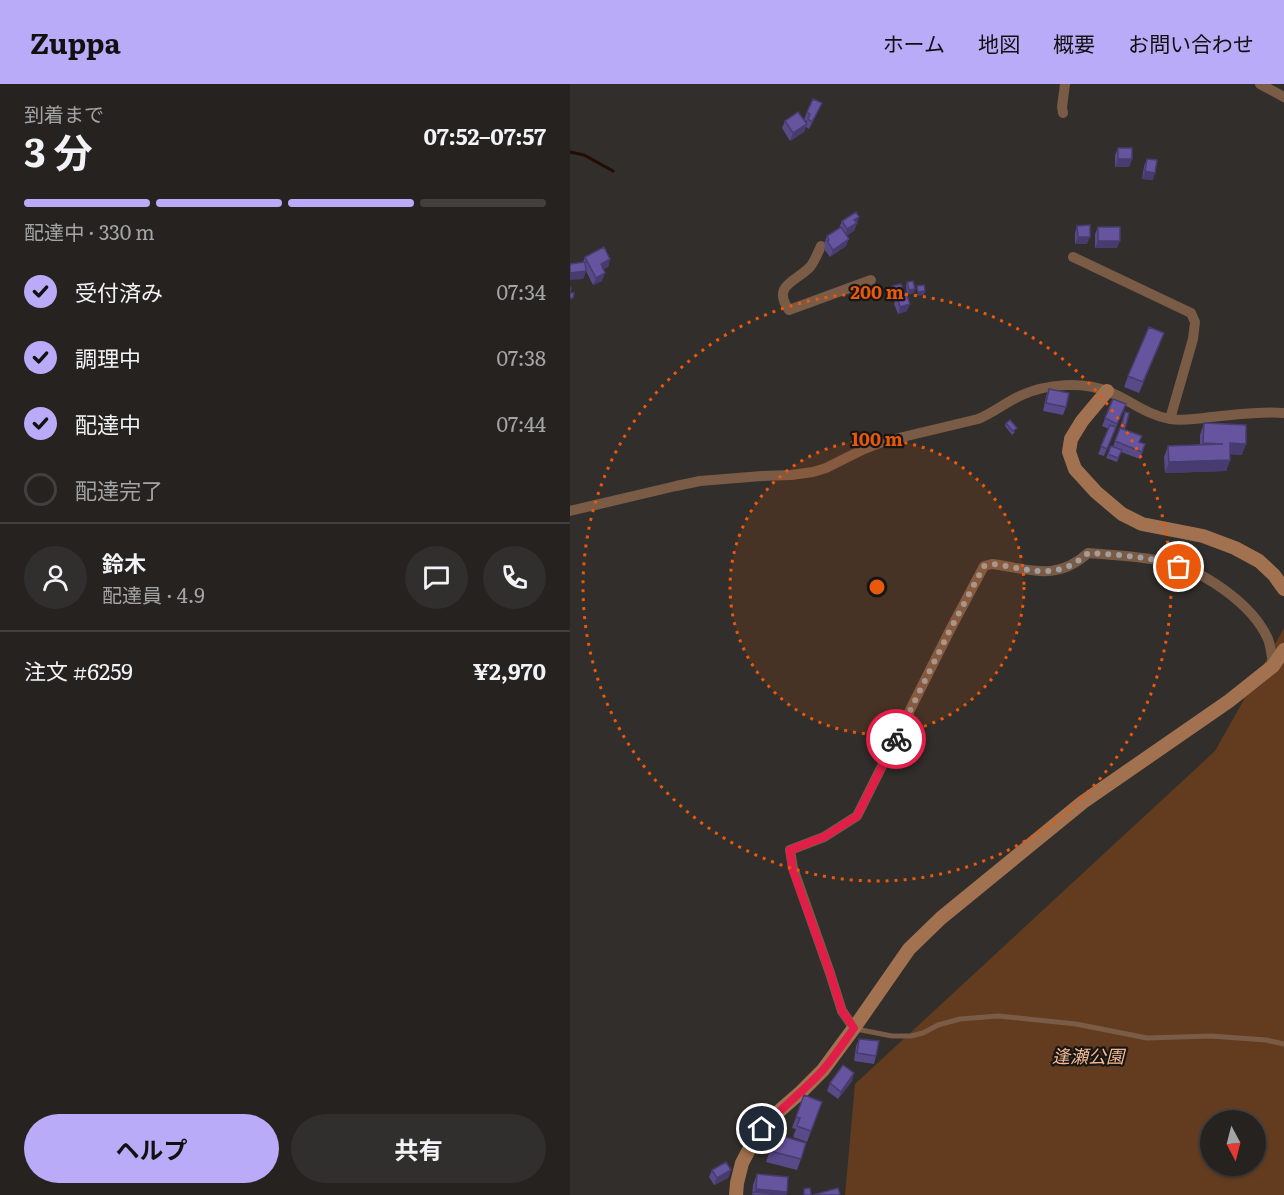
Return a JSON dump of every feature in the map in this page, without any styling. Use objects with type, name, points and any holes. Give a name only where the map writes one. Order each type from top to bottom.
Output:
[{"type":"street","points":[[1063,113],[1065,84]]},
{"type":"street","points":[[1260,84],[1284,97]]},
{"type":"street","points":[[822,246],[810,267],[785,287],[783,301],[789,310],[871,280]]},
{"type":"street","points":[[1073,257],[1191,313],[1195,322],[1193,339],[1170,419]]},
{"type":"street","points":[[570,511],[700,482],[813,472],[882,442],[978,419],[1021,395],[1068,384],[1107,391],[1150,414],[1170,419],[1284,413]]},
{"type":"street","points":[[1107,391],[1097,401],[1071,439],[1069,452],[1075,469],[1096,492],[1122,514],[1142,524],[1203,536],[1235,548],[1258,561],[1274,575],[1284,589]]},
{"type":"street","points":[[854,1028],[842,1011],[792,868],[790,850],[824,837],[857,816],[984,566],[993,564],[1044,572],[1057,571],[1078,562],[1088,553],[1164,561],[1194,572],[1215,584],[1250,611],[1269,641],[1274,666]]},
{"type":"street","points":[[736,1195],[742,1163],[762,1129],[823,1070],[909,949],[942,918],[1083,802],[1229,701],[1274,666],[1284,650]]},
{"type":"lane","points":[[854,1028],[892,1036],[911,1036],[960,1019],[998,1016],[1076,1024],[1147,1038],[1211,1036],[1266,1040],[1284,1044]]},
{"type":"green space","name":"逢瀬公園","points":[[1284,628],[1284,1195],[845,1195],[855,1084],[1215,751]]},
{"type":"building","points":[[813,99],[822,103],[812,122],[808,119],[810,114],[807,112]]},
{"type":"building","points":[[798,112],[807,124],[793,133],[785,121]]},
{"type":"building","points":[[1118,148],[1132,148],[1132,159],[1118,159]]},
{"type":"building","points":[[1147,159],[1157,160],[1155,173],[1145,171]]},
{"type":"building","points":[[856,212],[859,217],[854,220],[857,223],[847,229],[842,221]]},
{"type":"building","points":[[1090,225],[1090,237],[1078,237],[1077,226]]},
{"type":"building","points":[[841,227],[849,239],[833,250],[827,241],[829,240],[827,236]]},
{"type":"building","points":[[1098,227],[1120,227],[1120,241],[1098,241]]},
{"type":"building","points":[[604,247],[610,259],[601,264],[605,273],[596,278],[585,257]]},
{"type":"building","points":[[585,262],[586,271],[570,273],[570,264]]},
{"type":"building","points":[[913,281],[915,289],[909,290],[907,282]]},
{"type":"building","points":[[901,284],[903,290],[895,292],[893,286]]},
{"type":"building","points":[[924,285],[925,291],[918,292],[917,286]]},
{"type":"building","points":[[906,293],[910,304],[900,307],[897,296]]},
{"type":"building","points":[[1149,327],[1164,333],[1143,382],[1128,376]]},
{"type":"building","points":[[1049,389],[1069,393],[1066,407],[1046,403]]},
{"type":"building","points":[[1113,399],[1126,404],[1117,424],[1105,418]]},
{"type":"building","points":[[1125,412],[1129,413],[1126,425],[1122,424]]},
{"type":"building","points":[[1010,420],[1017,428],[1013,431],[1006,423]]},
{"type":"building","points":[[1204,423],[1246,425],[1246,444],[1230,443],[1230,460],[1169,462],[1168,446],[1223,444],[1203,443]]},
{"type":"building","points":[[1110,425],[1116,427],[1107,449],[1101,446]]},
{"type":"building","points":[[1120,428],[1142,436],[1139,442],[1145,444],[1142,452],[1115,441]]},
{"type":"building","points":[[1111,446],[1122,450],[1118,458],[1108,454]]},
{"type":"building","points":[[859,1039],[879,1041],[876,1056],[857,1053]]},
{"type":"building","points":[[843,1065],[854,1073],[841,1092],[830,1083]]},
{"type":"building","points":[[804,1095],[822,1102],[811,1131],[797,1126],[800,1118],[796,1117]]},
{"type":"building","points":[[775,1134],[806,1143],[801,1159],[770,1151]]},
{"type":"building","points":[[726,1162],[731,1170],[717,1178],[712,1170]]},
{"type":"building","points":[[757,1174],[788,1177],[787,1192],[756,1189]]},
{"type":"building","points":[[810,1188],[811,1195],[804,1195],[804,1189]]},
{"type":"building","points":[[838,1188],[840,1195],[813,1195]]},
{"type":"building","points":[[753,1192],[778,1194],[778,1195],[753,1195]]},
{"type":"waterway","points":[[570,152],[584,155],[613,171]]},
{"type":"way so far","points":[[896,739],[984,566],[993,564],[1044,572],[1057,571],[1078,562],[1088,553],[1164,561],[1179,567]]},
{"type":"route","points":[[762,1129],[823,1070],[854,1028],[842,1011],[792,868],[790,850],[824,837],[857,816],[896,739]]}]
